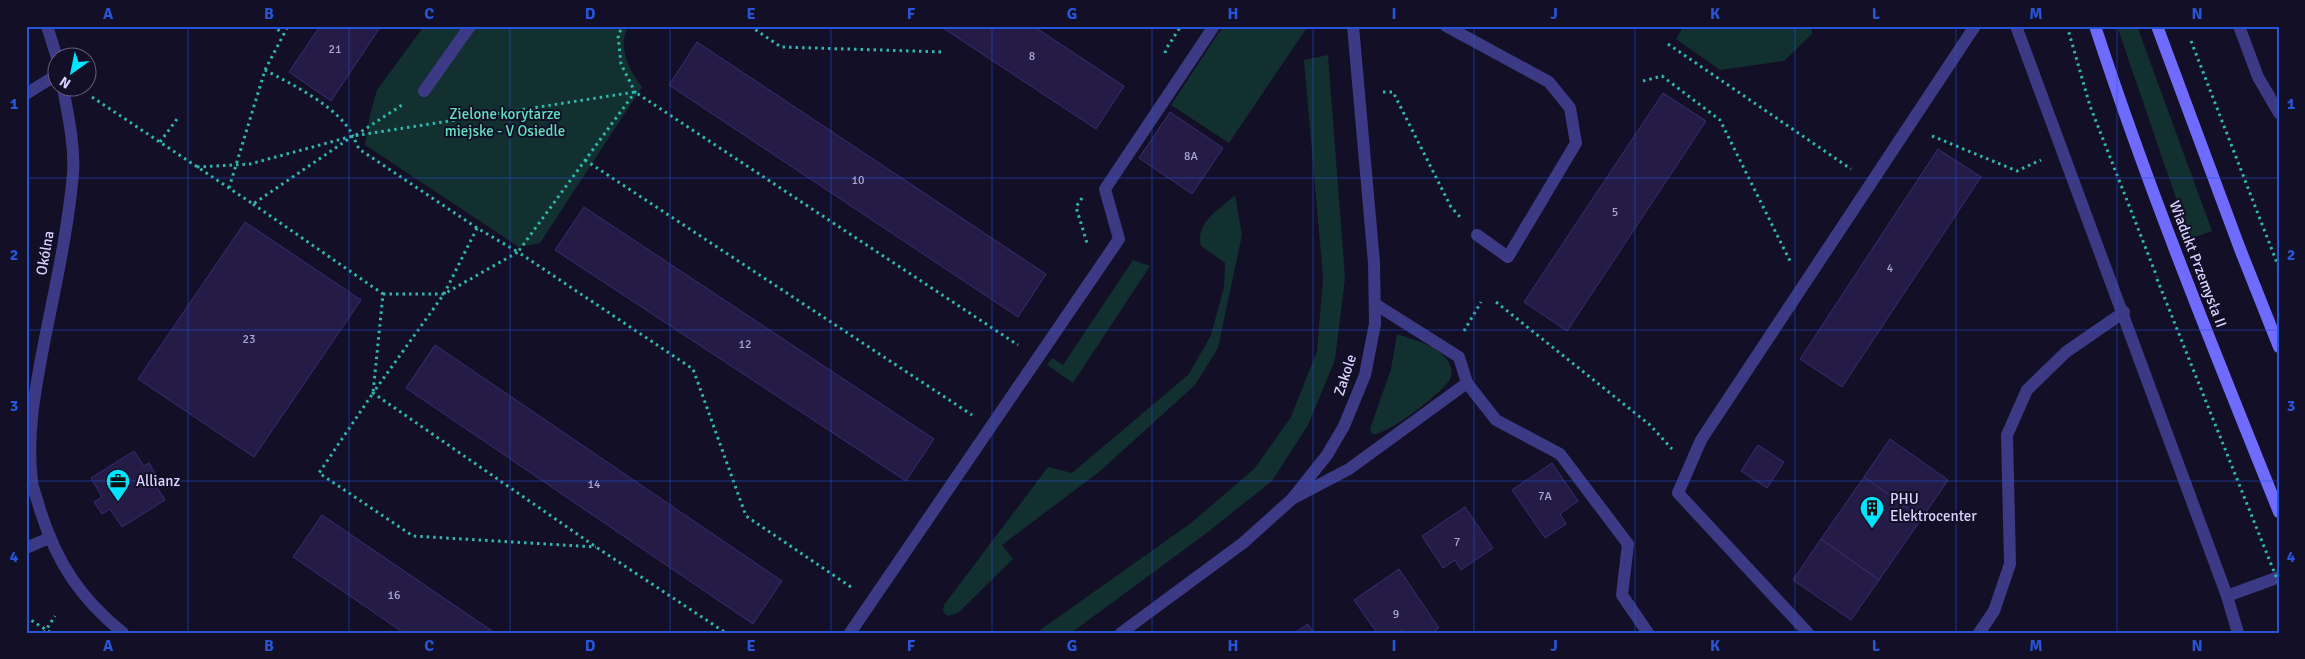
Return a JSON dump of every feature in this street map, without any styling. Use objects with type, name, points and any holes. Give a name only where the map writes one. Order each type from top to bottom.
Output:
[{"type":"main road","name":"Wiadukt Przemysła II","points":[[2095,26],[2114,85],[2182,271],[2279,512]]},
{"type":"main road","points":[[2156,26],[2279,347]]},
{"type":"street","points":[[47,26],[54,48]]},
{"type":"street","points":[[424,91],[470,26]]},
{"type":"street","points":[[850,633],[1119,239],[1105,189],[1214,26]]},
{"type":"street","name":"Zakole","points":[[1120,633],[1243,543],[1292,499],[1327,456],[1344,426],[1365,375],[1375,324],[1374,263],[1354,26]]},
{"type":"street","points":[[1446,26],[1549,82],[1570,108],[1576,143],[1508,256],[1476,235]]},
{"type":"street","points":[[1808,633],[1678,494],[1701,440],[1975,26]]},
{"type":"street","points":[[2016,26],[2124,312],[2227,596],[2238,633]]},
{"type":"street","points":[[2239,26],[2258,77],[2279,113]]},
{"type":"street","points":[[26,94],[48,80]]},
{"type":"street","name":"Okólna","points":[[65,98],[73,172],[63,245],[37,379],[30,434],[32,482],[49,538],[65,570],[98,612],[123,633]]},
{"type":"street","points":[[1375,304],[1459,357],[1467,382],[1496,420],[1560,454],[1628,544],[1622,595],[1648,633]]},
{"type":"street","points":[[1979,633],[1994,611],[2010,564],[2007,435],[2027,390],[2066,352],[2124,312]]},
{"type":"street","points":[[1292,499],[1348,468],[1467,382]]},
{"type":"street","points":[[26,548],[49,538]]},
{"type":"street","points":[[2227,596],[2279,577]]},
{"type":"path","points":[[272,26],[283,33]]},
{"type":"path","points":[[229,188],[265,70],[288,26]]},
{"type":"path","points":[[623,26],[618,35],[621,64],[635,92],[1026,350]]},
{"type":"path","points":[[750,26],[781,48],[945,52]]},
{"type":"path","points":[[1165,58],[1166,49],[1181,26]]},
{"type":"path","points":[[2067,26],[2090,106],[2279,584]]},
{"type":"path","points":[[2189,35],[2279,268]]},
{"type":"path","points":[[1668,44],[1871,183]]},
{"type":"path","points":[[265,70],[308,94],[348,125],[359,149],[693,369],[746,516],[852,588]]},
{"type":"path","points":[[1643,80],[1662,76],[1720,120],[1803,286]]},
{"type":"path","points":[[253,204],[353,136],[424,91]]},
{"type":"path","points":[[197,167],[250,164],[353,136],[635,92]]},
{"type":"path","points":[[94,98],[253,204],[383,294],[444,294],[518,252],[635,92]]},
{"type":"path","points":[[1383,92],[1393,92],[1451,207],[1476,235]]},
{"type":"path","points":[[160,142],[177,119]]},
{"type":"path","points":[[1931,136],[2017,171],[2046,158]]},
{"type":"path","points":[[585,160],[980,421]]},
{"type":"path","points":[[1087,191],[1076,207],[1090,252]]},
{"type":"path","points":[[477,228],[444,294],[373,393],[319,473],[413,536],[596,547]]},
{"type":"path","points":[[373,393],[383,294]]},
{"type":"path","points":[[1461,336],[1481,302]]},
{"type":"path","points":[[1496,302],[1650,425],[1689,467]]},
{"type":"path","points":[[373,393],[596,547],[726,633]]},
{"type":"path","points":[[2263,563],[2279,558]]},
{"type":"path","points":[[847,596],[858,580]]},
{"type":"path","points":[[45,631],[54,616]]},
{"type":"path","points":[[26,617],[45,631],[51,633]]},
{"type":"green space","name":"Zielone korytarze miejske - V Osiedle","points":[[424,26],[628,26],[625,34],[624,50],[629,66],[642,87],[540,243],[519,247],[365,145],[370,115],[377,90]]},
{"type":"green space","points":[[1223,26],[1308,26],[1229,143],[1171,105]]},
{"type":"green space","points":[[1684,26],[1811,26],[1812,34],[1784,61],[1720,70],[1676,39]]},
{"type":"green space","points":[[2117,26],[2137,26],[2212,231],[2190,239]]},
{"type":"green space","points":[[1328,55],[1345,278],[1335,360],[1308,425],[1272,481],[1204,535],[1071,633],[1036,633],[1191,523],[1255,468],[1291,417],[1317,351],[1323,277],[1304,60]]},
{"type":"green space","points":[[1235,195],[1242,235],[1218,348],[1195,385],[1099,472],[1002,545],[1013,559],[958,613],[948,616],[943,612],[944,605],[1048,467],[1072,473],[1189,374],[1211,335],[1224,287],[1225,263],[1201,246],[1202,230],[1210,217]]},
{"type":"green space","points":[[1133,260],[1150,266],[1073,383],[1047,365],[1052,358],[1063,365]]},
{"type":"green space","points":[[1397,334],[1437,350],[1448,361],[1452,372],[1451,376],[1437,394],[1414,412],[1389,428],[1372,434],[1370,429],[1391,369]]},
{"type":"building","points":[[320,26],[381,26],[331,101],[289,72]]},
{"type":"building","points":[[940,26],[1033,26],[1124,86],[1096,129]]},
{"type":"building","points":[[697,42],[1046,274],[1018,317],[669,85]]},
{"type":"building","points":[[1663,93],[1706,121],[1567,331],[1524,302]]},
{"type":"building","points":[[1170,112],[1223,148],[1192,194],[1139,158]]},
{"type":"building","points":[[1938,149],[1981,177],[1842,387],[1800,359]]},
{"type":"building","points":[[584,207],[934,439],[906,481],[555,250]]},
{"type":"building","points":[[245,222],[361,300],[254,457],[138,379]]},
{"type":"building","points":[[435,345],[782,581],[753,624],[406,388]]},
{"type":"building","points":[[1890,439],[1948,480],[1922,518],[1864,477]]},
{"type":"building","points":[[1758,445],[1784,462],[1767,488],[1741,471]]},
{"type":"building","points":[[134,451],[144,466],[149,463],[156,475],[151,478],[165,500],[122,527],[110,509],[102,514],[94,502],[102,497],[91,478]]},
{"type":"building","points":[[1552,463],[1578,501],[1560,514],[1566,524],[1545,538],[1512,490]]},
{"type":"building","name":"PHU Elektrocenter","points":[[1864,477],[1922,518],[1879,580],[1821,539]]},
{"type":"building","points":[[1465,507],[1493,548],[1461,570],[1455,560],[1443,568],[1422,536]]},
{"type":"building","points":[[322,515],[495,633],[404,633],[293,557]]},
{"type":"building","points":[[1821,539],[1879,580],[1851,620],[1793,580]]},
{"type":"building","points":[[1399,569],[1439,628],[1432,633],[1405,633],[1403,629],[1397,633],[1377,633],[1354,600]]},
{"type":"building","points":[[1308,624],[1314,633],[1294,633]]},
{"type":"place","name":"Allianz","points":[[118,502]]},
{"type":"place","name":"PHU Elektrocenter","points":[[1872,529]]}]
